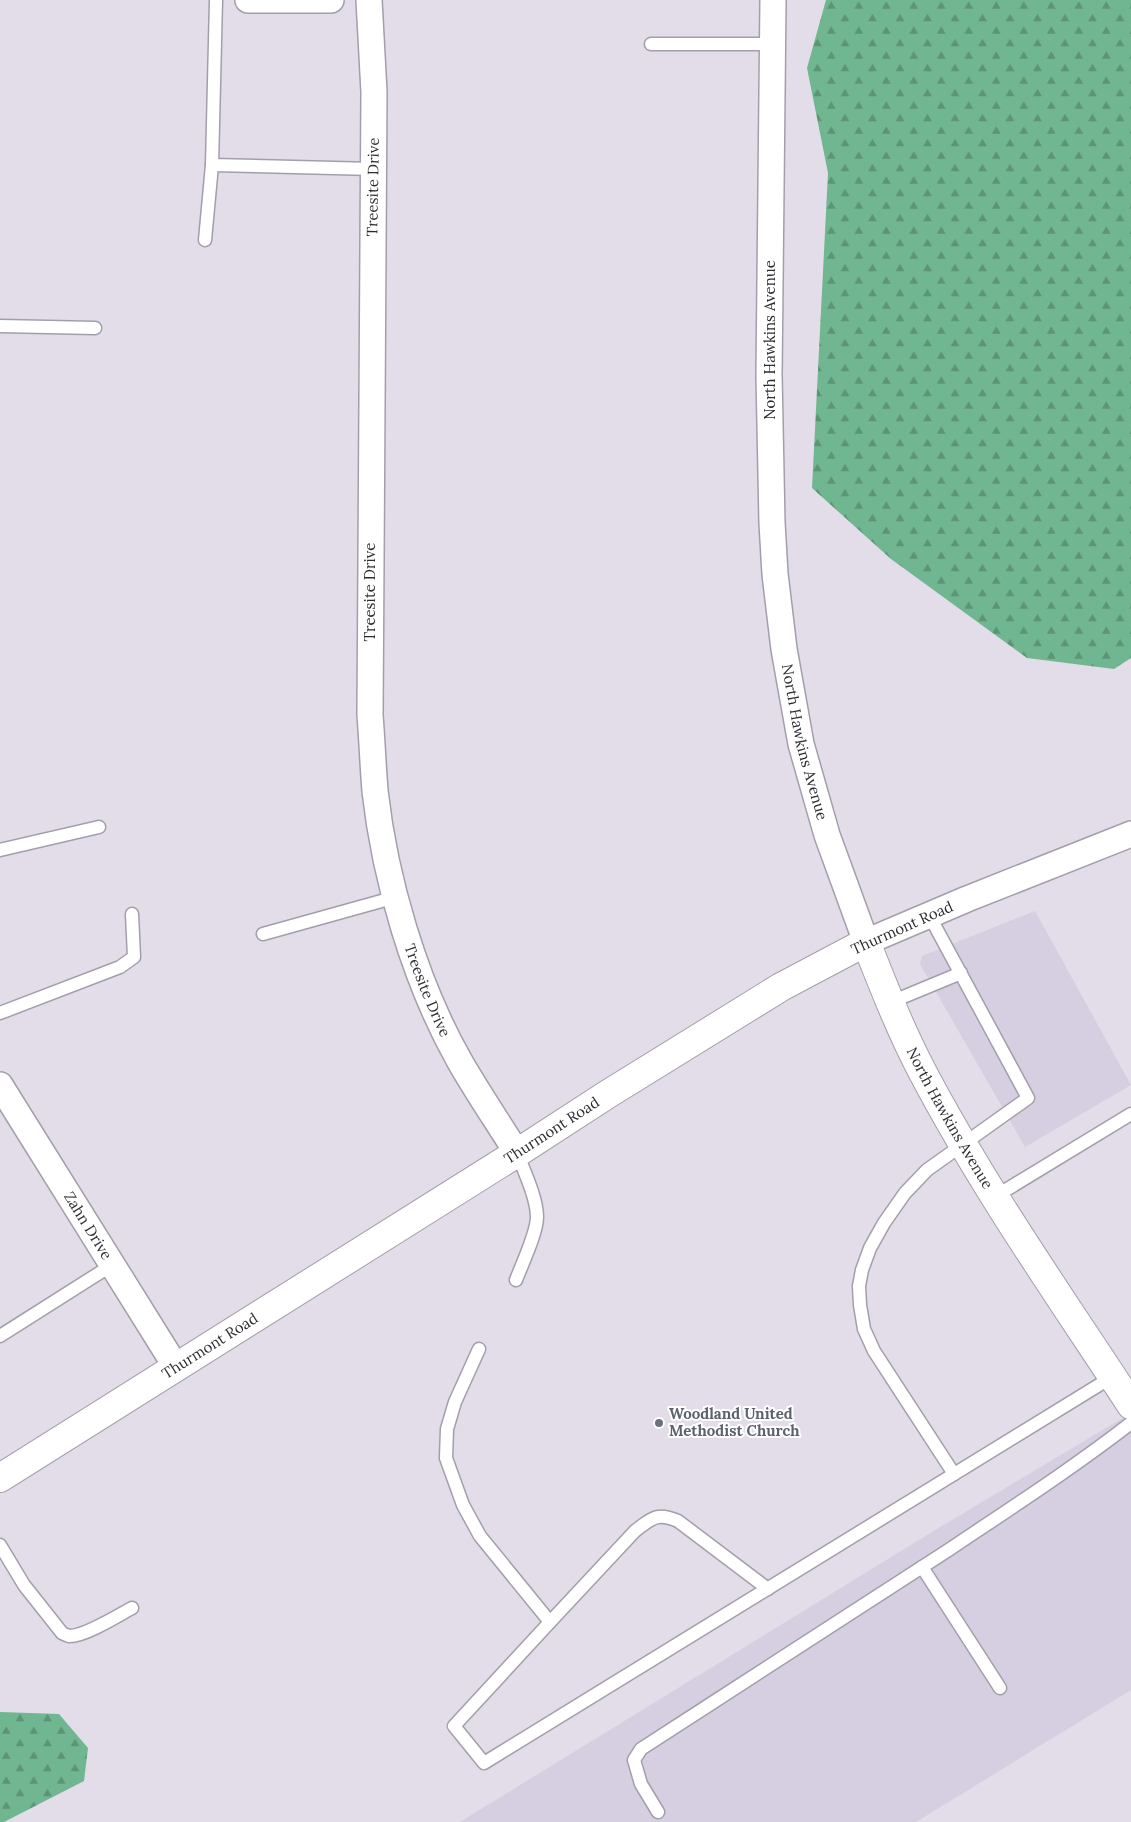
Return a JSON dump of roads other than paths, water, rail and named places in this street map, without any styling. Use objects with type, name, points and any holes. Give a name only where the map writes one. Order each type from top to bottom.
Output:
[{"type":"street","points":[[248,0],[331,0]]},
{"type":"street","name":"Treesite Drive","points":[[369,0],[374,92],[370,715],[376,792],[388,864],[396,897],[413,955],[433,1007],[458,1060],[517,1153]]},
{"type":"street","name":"North Hawkins Avenue","points":[[773,0],[769,375],[772,523],[775,574],[784,649],[801,744],[827,835],[866,942],[921,1070],[963,1144],[1131,1405]]},
{"type":"street","name":"Thurmont Road","points":[[0,1478],[781,987],[866,942],[1131,834]]},
{"type":"street","name":"Zahn Drive","points":[[4,1099],[112,1264],[176,1367]]},
{"type":"lane","points":[[205,240],[212,165],[216,0]]},
{"type":"lane","points":[[652,44],[773,44]]},
{"type":"lane","points":[[212,165],[374,169]]},
{"type":"lane","points":[[0,326],[95,328]]},
{"type":"lane","points":[[0,850],[99,827]]},
{"type":"lane","points":[[263,934],[396,897]]},
{"type":"lane","points":[[0,1013],[120,967],[134,957],[132,914]]},
{"type":"lane","points":[[929,915],[1028,1098],[927,1170],[905,1193],[870,1248],[862,1270],[859,1286],[864,1329],[874,1351],[954,1474]]},
{"type":"lane","points":[[891,1002],[961,974]]},
{"type":"lane","points":[[996,1196],[1131,1114]]},
{"type":"lane","points":[[516,1280],[537,1218],[531,1193],[517,1153]]},
{"type":"lane","points":[[0,1336],[112,1264]]},
{"type":"lane","points":[[479,1349],[455,1402],[447,1429],[446,1458],[463,1505],[480,1536],[550,1622]]},
{"type":"lane","points":[[768,1589],[678,1521],[665,1516],[650,1520],[635,1531],[454,1726],[484,1763],[768,1589],[1112,1377]]},
{"type":"lane","points":[[658,1812],[641,1784],[634,1760],[641,1749],[1078,1464],[1131,1423]]},
{"type":"lane","points":[[0,1545],[24,1584],[62,1633],[70,1636],[101,1625],[132,1608]]},
{"type":"lane","points":[[922,1567],[1000,1688]]},
{"type":"place","name":"Woodland United Methodist Church","points":[[659,1423]]}]
